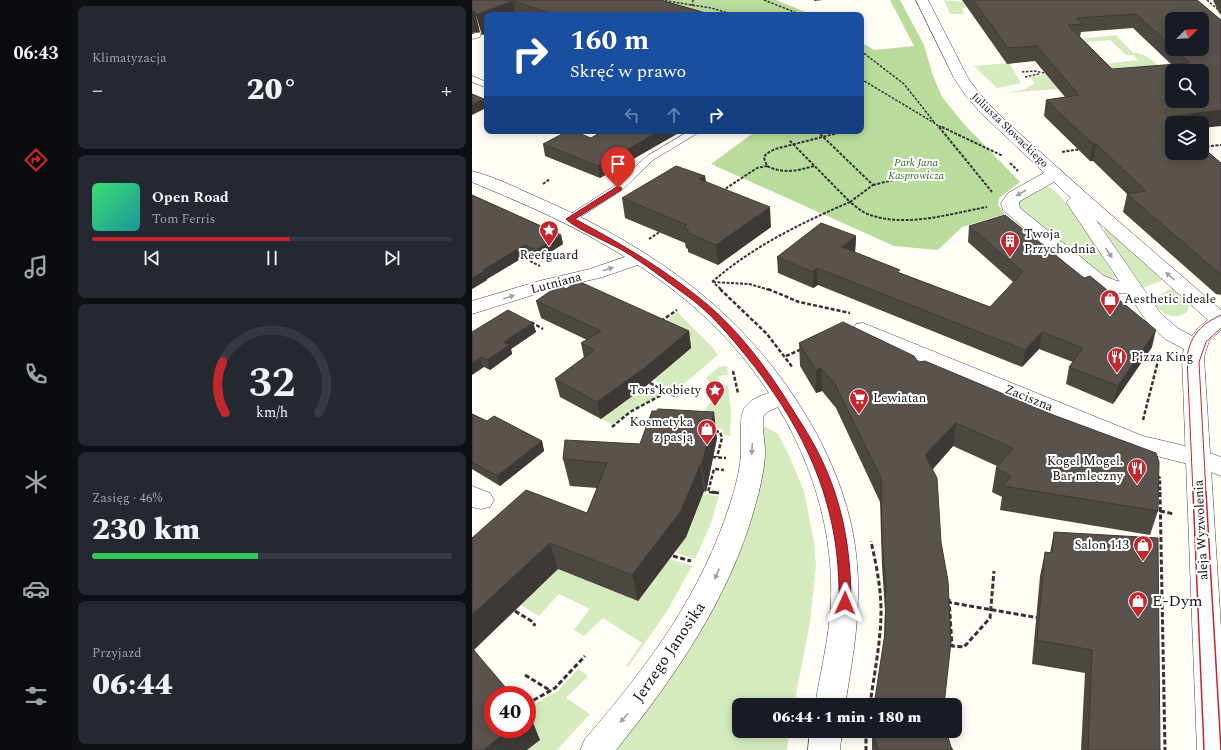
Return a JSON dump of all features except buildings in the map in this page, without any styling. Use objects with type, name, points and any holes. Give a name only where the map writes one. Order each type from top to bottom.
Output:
[{"type":"street","name":"Juliusza Słowackiego","points":[[922,0],[961,78],[971,93],[998,122],[1221,321]]},
{"type":"street","name":"Juliusza Słowackiego","points":[[1005,205],[1018,194],[1055,174]]},
{"type":"street","name":"Juliusza Słowackiego","points":[[1055,174],[1132,287],[1158,322],[1172,334],[1195,346]]},
{"type":"street","points":[[472,176],[570,219],[607,238],[642,250],[722,322],[756,362],[781,397],[798,424],[819,464],[836,511],[842,545],[845,580],[844,627],[831,698]]},
{"type":"street","points":[[1005,205],[1097,280],[1115,287],[1132,287]]},
{"type":"street","name":"Lutniana","points":[[472,308],[546,285],[596,273],[642,250]]},
{"type":"street","points":[[1195,346],[1204,332],[1221,321]]},
{"type":"street","name":"Zaciszna","points":[[858,322],[1137,443],[1209,463]]},
{"type":"street","name":"aleja Wyzwolenia","points":[[1195,346],[1193,357],[1209,463],[1216,707],[1213,750]]},
{"type":"street","name":"Jerzego Janosika","points":[[596,750],[628,713],[661,671],[702,604],[727,550],[745,494],[753,452],[752,414],[758,406],[781,397]]},
{"type":"street","points":[[824,750],[825,738]]},
{"type":"lane","points":[[472,79],[484,84]]},
{"type":"lane","points":[[570,219],[618,188],[650,158],[691,134]]},
{"type":"path","points":[[661,0],[721,12]]},
{"type":"path","points":[[692,6],[693,0]]},
{"type":"path","points":[[764,0],[794,12]]},
{"type":"path","points":[[1207,0],[1221,12]]},
{"type":"path","points":[[864,53],[904,84],[998,200],[1005,205]]},
{"type":"path","points":[[1022,72],[1034,71],[1045,73]]},
{"type":"path","points":[[1025,76],[1038,76],[1039,73]]},
{"type":"path","points":[[864,81],[936,124],[1003,156]]},
{"type":"path","points":[[820,134],[873,185]]},
{"type":"path","points":[[767,166],[764,158],[766,154],[775,148],[834,134]]},
{"type":"path","points":[[789,140],[850,202],[866,214],[882,219],[917,219],[1005,205]]},
{"type":"path","points":[[1209,146],[1221,145]]},
{"type":"path","points":[[1059,152],[1082,149]]},
{"type":"path","points":[[720,193],[757,168],[767,166],[778,171],[787,172],[814,166]]},
{"type":"path","points":[[858,322],[799,302],[756,285],[739,282],[712,282],[759,248],[806,221],[850,202],[873,185],[901,178]]},
{"type":"path","points":[[642,250],[665,229]]},
{"type":"path","points":[[657,324],[679,309]]},
{"type":"path","points":[[525,319],[543,329]]},
{"type":"path","points":[[786,356],[807,347]]},
{"type":"path","points":[[1142,422],[1160,353]]},
{"type":"path","points":[[650,383],[677,397]]},
{"type":"path","points":[[736,391],[736,399]]},
{"type":"path","points":[[612,427],[630,412],[667,392]]},
{"type":"path","points":[[712,431],[720,432],[722,438],[717,457]]},
{"type":"path","points":[[712,457],[726,458]]},
{"type":"path","points":[[717,493],[708,492],[710,480],[714,469],[725,470]]},
{"type":"path","points":[[1160,478],[1165,750]]},
{"type":"path","points":[[1160,511],[1174,514]]},
{"type":"path","points":[[673,556],[698,563]]},
{"type":"path","points":[[948,595],[947,602],[952,646],[964,647],[990,618],[994,571]]},
{"type":"path","points":[[947,602],[1046,619]]},
{"type":"path","points":[[515,611],[533,622],[535,626]]},
{"type":"path","points":[[536,699],[555,688],[585,656]]},
{"type":"path","points":[[525,675],[551,691]]},
{"type":"path","points":[[866,738],[866,750]]},
{"type":"green space","points":[[632,0],[776,0],[806,12],[674,12]]},
{"type":"green space","name":"Park Jana Kasprowicza","points":[[890,0],[900,0],[924,45],[932,73],[942,97],[964,124],[1020,182],[999,198],[998,205],[1005,214],[962,227],[938,250],[894,246],[711,164],[752,134],[864,134],[864,44],[874,50],[914,46]]},
{"type":"green space","points":[[944,0],[964,2],[966,7],[962,8],[964,14],[950,14]]},
{"type":"green space","points":[[1116,35],[1133,53],[1147,57],[1160,67],[1109,70],[1104,64],[1138,60],[1133,55],[1126,55],[1110,40],[1067,44],[1080,39]]},
{"type":"green space","points":[[1009,63],[1021,83],[997,88],[974,66]]},
{"type":"green space","points":[[1042,74],[1114,85],[1003,93],[1023,90],[1034,84],[1031,77],[1040,76]]},
{"type":"green space","points":[[1047,186],[1055,191],[1073,212],[1114,278],[1106,279],[1018,210],[1019,199]]},
{"type":"green space","points":[[1105,229],[1108,230],[1163,280],[1143,288],[1103,232]]},
{"type":"green space","points":[[1172,288],[1188,304],[1188,311],[1177,316],[1172,316],[1163,312],[1151,300]]},
{"type":"green space","points":[[678,313],[713,348],[718,355],[678,389],[669,389],[654,380],[663,373],[654,330]]},
{"type":"green space","points":[[727,366],[728,375],[718,376],[719,386],[728,385],[731,413],[730,436],[725,435],[722,429],[662,426],[702,414],[717,393],[706,378],[719,367]]},
{"type":"green space","points":[[646,386],[661,394],[629,412],[615,423],[611,424],[602,419]]},
{"type":"green space","points":[[764,426],[778,434],[788,453],[804,491],[814,542],[816,565],[810,622],[795,698],[732,698],[732,738],[788,738],[787,750],[609,750],[672,668]]},
{"type":"green space","points":[[703,494],[719,496],[711,523],[695,559],[675,552],[681,544],[679,543],[691,526]]},
{"type":"green space","points":[[670,559],[692,566],[667,611],[628,667],[626,666],[642,643],[603,618],[584,636],[574,630],[590,609],[559,594],[539,616],[521,605],[558,569],[638,601]]},
{"type":"green space","points":[[578,669],[588,676],[566,698],[590,714],[557,750],[527,750],[539,740],[536,736],[536,703],[558,691]]},
{"type":"tram line","points":[[1193,493],[1187,356],[1191,342],[1198,331],[1208,322],[1221,315]]},
{"type":"tram line","points":[[1206,493],[1199,362],[1206,342],[1221,328]]},
{"type":"tram line","points":[[1193,492],[1204,750]]},
{"type":"tram line","points":[[1206,492],[1221,750]]},
{"type":"place","name":"Reefguard","points":[[549,247]]},
{"type":"place","name":"Twoja Przychodnia","points":[[1010,258]]},
{"type":"place","name":"Aesthetic ideale","points":[[1110,316]]},
{"type":"place","name":"Pizza King","points":[[1117,374]]},
{"type":"place","name":"Tors kobiety","points":[[715,407]]},
{"type":"place","name":"Lewiatan","points":[[859,415]]},
{"type":"place","name":"Kosmetyka z pasją","points":[[707,446]]},
{"type":"place","name":"Kogel Mogel. Bar mleczny","points":[[1137,485]]},
{"type":"place","name":"Salon 113","points":[[1143,562]]},
{"type":"place","name":"E-Dym","points":[[1138,618]]},
{"type":"route","points":[[618,188],[570,219],[626,249],[691,295],[732,332],[761,367],[812,448],[830,492],[836,511],[842,545],[845,603]]}]
